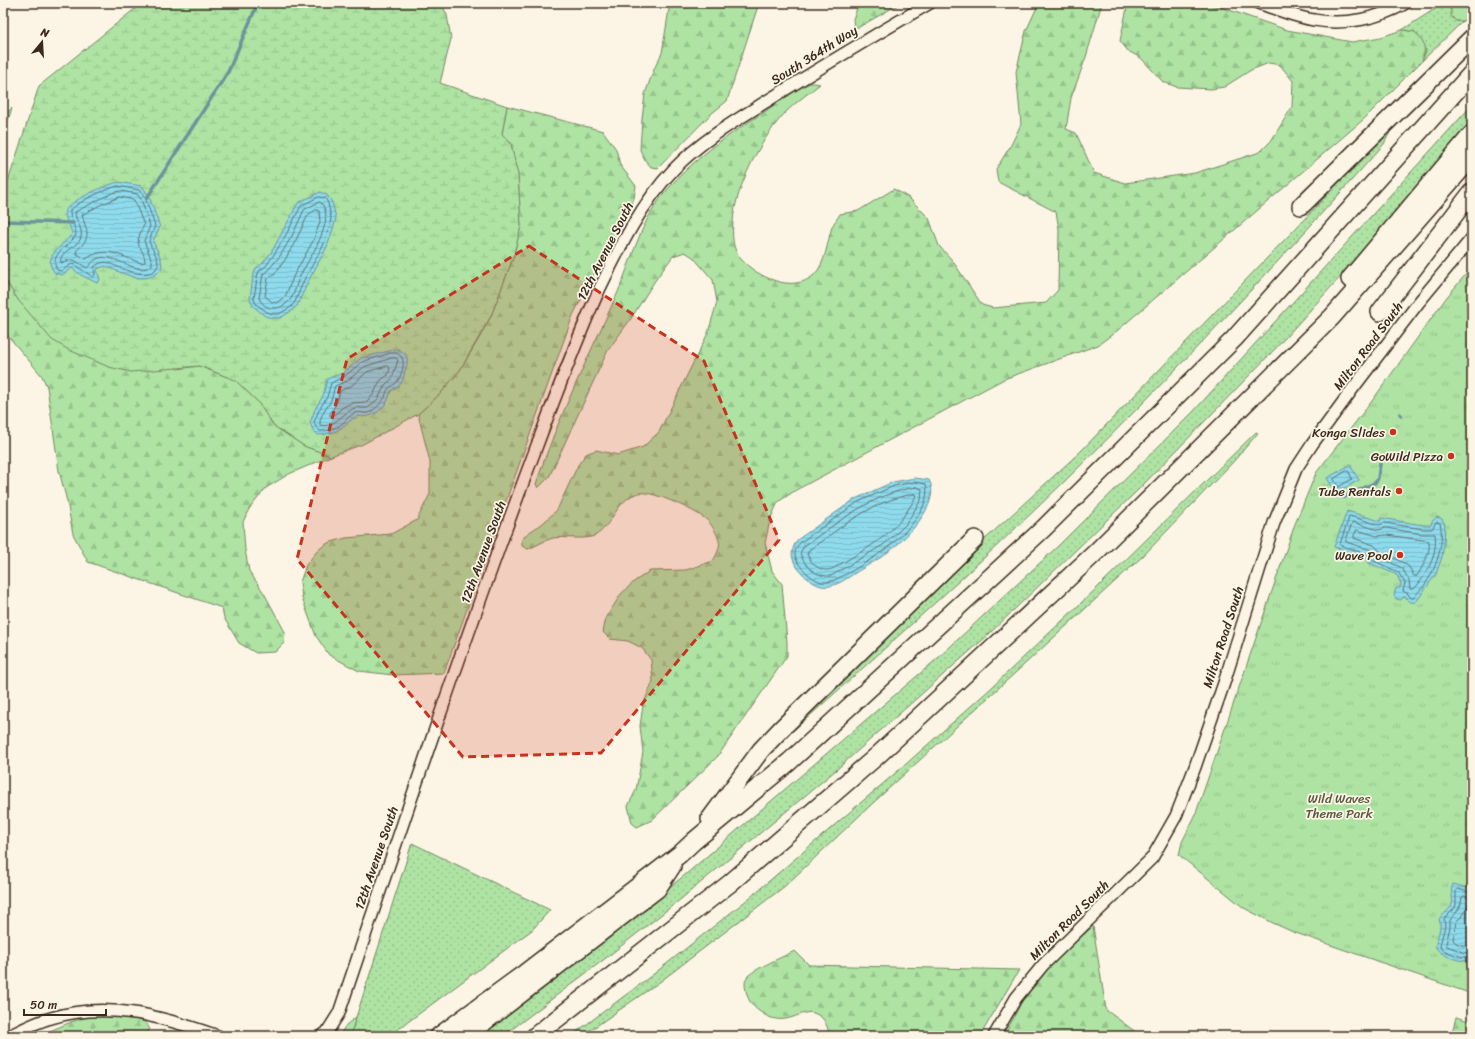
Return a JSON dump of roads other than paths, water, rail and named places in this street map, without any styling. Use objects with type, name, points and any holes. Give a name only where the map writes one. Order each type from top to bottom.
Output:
[{"type":"highway","points":[[1301,206],[1472,38]]},
{"type":"highway","points":[[439,1036],[680,854],[789,762],[1043,529],[1234,339],[1472,74]]},
{"type":"highway","points":[[1339,309],[1348,281],[1472,134]]},
{"type":"highway","points":[[534,1036],[729,884],[876,756],[1094,554],[1339,309],[1472,157]]},
{"type":"highway","points":[[1380,312],[1472,192]]},
{"type":"highway","points":[[694,841],[761,750],[820,689],[975,539]]},
{"type":"highway","points":[[466,1036],[657,889],[680,854]]},
{"type":"street","name":"South 364th Way","points":[[714,134],[835,57],[930,3]]},
{"type":"street","points":[[1258,3],[1315,20],[1353,21],[1386,13],[1406,3]]},
{"type":"street","name":"12th Avenue South","points":[[322,1036],[327,1032],[339,1013],[493,562],[551,407],[586,319],[638,213],[675,168],[714,134]]},
{"type":"street","name":"Milton Road South","points":[[994,1036],[1016,998],[1043,965],[1152,858],[1162,842],[1176,816],[1195,767],[1224,683],[1274,523],[1296,469],[1354,387],[1419,302],[1472,238]]},
{"type":"street","points":[[9,1036],[52,1017],[87,1010],[124,1010],[158,1016],[218,1036]]},
{"type":"water","points":[[118,182],[142,186],[149,196],[160,227],[153,241],[161,259],[162,268],[156,274],[143,278],[127,275],[105,266],[97,269],[100,280],[97,283],[79,274],[72,268],[62,275],[55,273],[51,267],[50,261],[52,256],[72,234],[65,216],[67,208],[88,194]]},
{"type":"water","points":[[320,192],[327,195],[332,202],[336,218],[327,247],[298,304],[293,310],[280,318],[265,316],[253,306],[250,299],[253,276],[256,268],[263,263],[272,251],[298,203]]},
{"type":"water","points":[[397,349],[406,355],[406,367],[401,383],[398,387],[391,391],[383,408],[372,415],[363,417],[358,416],[332,433],[318,435],[313,430],[310,423],[315,409],[323,396],[327,379],[343,373],[361,358]]},
{"type":"water","points":[[1350,465],[1359,480],[1336,493],[1327,478]]},
{"type":"water","points":[[915,478],[929,480],[932,489],[931,499],[920,520],[912,530],[885,555],[841,582],[831,586],[821,586],[814,583],[797,567],[793,560],[792,554],[793,547],[797,540],[855,499],[893,482]]},
{"type":"water","name":"Wave Pool","points":[[1347,511],[1380,521],[1381,518],[1423,525],[1431,525],[1432,521],[1437,517],[1442,519],[1445,525],[1442,557],[1436,574],[1416,602],[1409,601],[1405,596],[1401,600],[1396,599],[1394,595],[1396,588],[1400,588],[1401,584],[1397,575],[1367,562],[1368,559],[1334,547]]},
{"type":"water","points":[[1453,884],[1472,889],[1472,960],[1468,961],[1448,957],[1436,948],[1440,930],[1439,919],[1449,910],[1451,906],[1451,890]]},
{"type":"waterway","points":[[147,198],[228,72],[258,3]]},
{"type":"waterway","points":[[3,221],[73,223]]},
{"type":"waterway","points":[[1336,493],[1341,497],[1345,497],[1376,482],[1380,464]]},
{"type":"place","name":"Konga Slides","points":[[1393,432]]},
{"type":"place","name":"GoWild Pizza","points":[[1451,456]]},
{"type":"place","name":"Tube Rentals","points":[[1399,491]]},
{"type":"place","name":"Wave Pool","points":[[1400,555]]},
{"type":"park label","name":"Wild Waves Theme Park","points":[[1339,806]]}]
